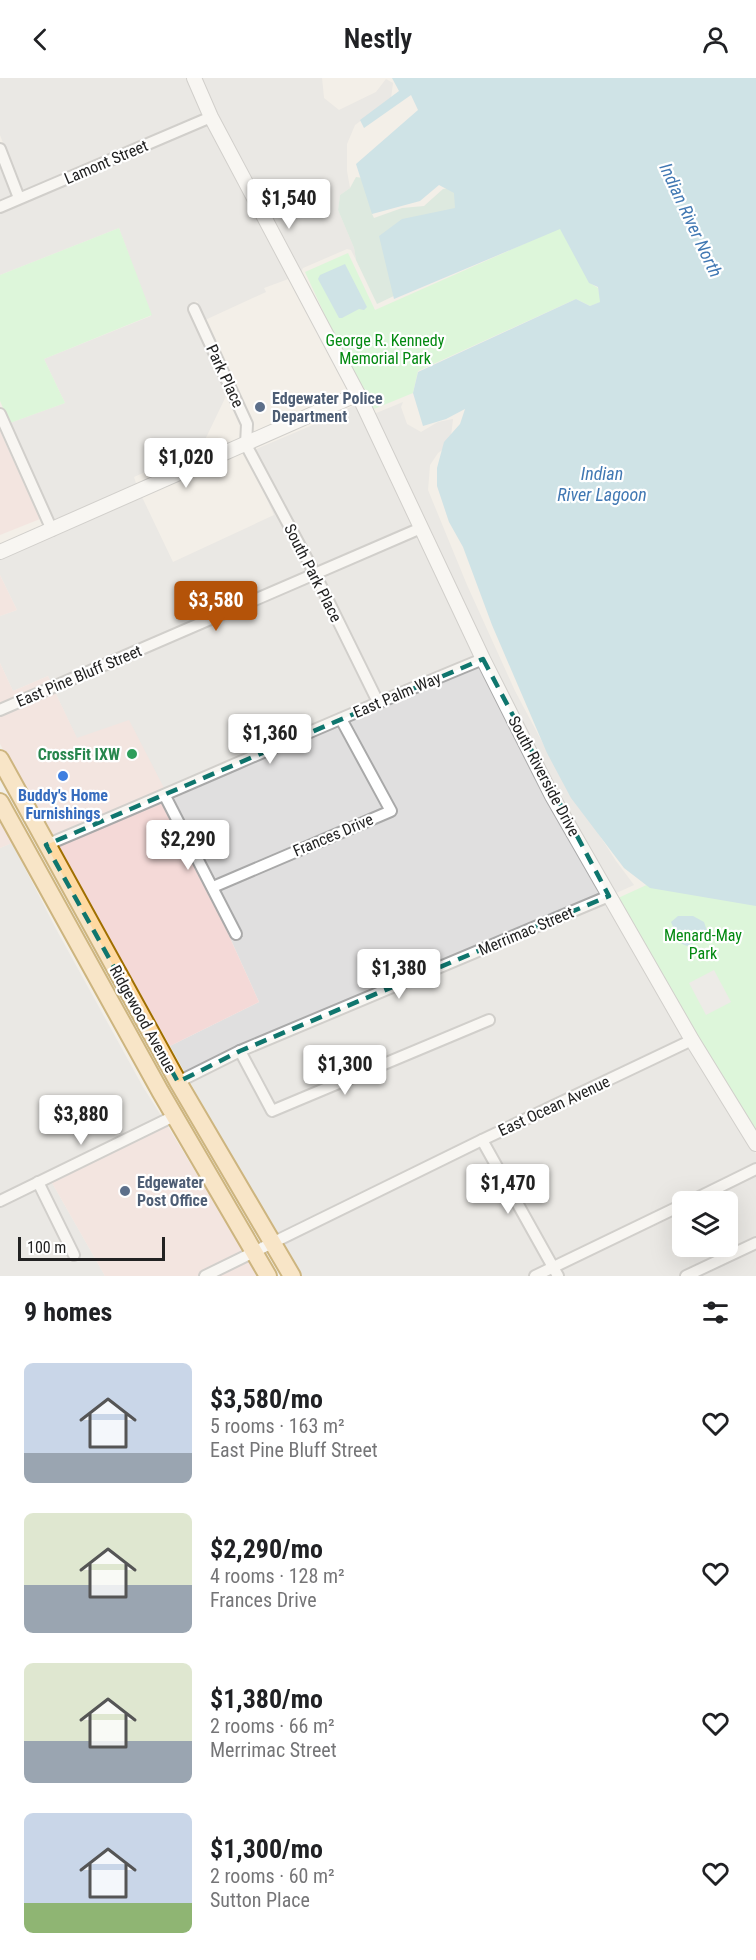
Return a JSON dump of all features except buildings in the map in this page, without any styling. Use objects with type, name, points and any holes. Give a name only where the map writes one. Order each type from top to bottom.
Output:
[{"type":"main road","name":"Ridgewood Avenue","points":[[0,759],[178,1082],[291,1276]]},
{"type":"main road","points":[[0,782],[30,838],[46,844]]},
{"type":"main road","name":"Ridgewood Avenue","points":[[0,802],[174,1116],[268,1276]]},
{"type":"main road","points":[[76,940],[97,954],[130,1013],[134,1018],[143,1019]]},
{"type":"street","name":"South Riverside Drive","points":[[194,78],[211,117],[358,394],[483,659],[552,796],[692,1040],[756,1144]]},
{"type":"street","name":"Lamont Street","points":[[0,207],[211,117]]},
{"type":"street","points":[[0,149],[19,198]]},
{"type":"street","name":"Park Place","points":[[194,309],[247,424],[246,445]]},
{"type":"street","points":[[0,552],[358,394]]},
{"type":"street","points":[[0,414],[52,530]]},
{"type":"street","name":"South Park Place","points":[[246,445],[315,574],[378,702]]},
{"type":"street","name":"East Pine Bluff Street","points":[[0,710],[422,528]]},
{"type":"street","name":"East Palm Way","points":[[46,844],[165,796],[378,702],[483,659]]},
{"type":"street","name":"Frances Drive","points":[[213,887],[391,811],[341,719]]},
{"type":"street","points":[[165,796],[236,934]]},
{"type":"street","name":"Merrimac Street","points":[[178,1082],[240,1051],[609,896]]},
{"type":"street","points":[[240,1051],[272,1111],[489,1020]]},
{"type":"street","name":"East Ocean Avenue","points":[[205,1276],[692,1040]]},
{"type":"street","points":[[0,1201],[174,1116]]},
{"type":"street","points":[[482,1140],[556,1272]]},
{"type":"street","points":[[712,1191],[756,1170]]},
{"type":"street","points":[[38,1182],[74,1255]]},
{"type":"street","points":[[535,1276],[556,1272],[672,1210]]},
{"type":"street","points":[[686,1276],[756,1243]]},
{"type":"highlighted area","points":[[483,659],[609,896],[240,1051],[178,1082],[46,845]]},
{"type":"shaded area","points":[[0,78],[188,78],[204,114],[22,191],[0,135]]},
{"type":"shaded area","points":[[199,78],[322,78],[324,98],[339,110],[376,92],[386,79],[393,83],[391,98],[355,125],[347,144],[347,171],[350,188],[340,195],[338,210],[354,248],[356,260],[351,250],[347,249],[303,268],[300,274]]},
{"type":"shaded area","points":[[209,124],[291,278],[264,288],[266,292],[205,320],[197,301],[188,306],[227,394],[202,446],[134,477],[137,487],[54,523],[10,423],[65,403],[44,359],[151,316],[119,228],[0,275],[0,213]]},
{"type":"shaded area","points":[[0,163],[13,195],[0,201]]},
{"type":"shaded area","points":[[403,402],[401,407],[407,424],[421,432],[438,422],[453,419],[450,444],[438,453],[430,465],[428,490],[467,585],[515,691],[556,768],[634,885],[614,894],[556,793],[487,657],[374,414]]},
{"type":"shaded area","points":[[357,404],[414,525],[317,567],[254,450]]},
{"type":"shaded area","points":[[0,431],[40,519],[0,535]]},
{"type":"shaded area","points":[[262,488],[307,571],[51,682],[48,676],[13,691],[0,663],[0,616],[17,610],[0,575],[0,558],[142,497],[173,562],[274,515]]},
{"type":"shaded area","points":[[419,535],[476,656],[380,695],[322,577]]},
{"type":"shaded area","points":[[0,575],[17,610],[0,616]]},
{"type":"shaded area","points":[[312,581],[371,699],[163,790],[77,739],[55,692]]},
{"type":"shaded area","points":[[0,663],[13,691],[48,676],[51,682],[0,704]]},
{"type":"shaded area","points":[[481,666],[688,1043],[756,1154],[756,1276],[298,1276],[170,1046],[259,1002],[168,801],[380,707]]},
{"type":"shaded area","points":[[55,692],[77,738],[129,720],[163,790],[51,836],[0,744],[0,716]]},
{"type":"shaded area","points":[[168,801],[259,1002],[170,1046],[57,846]]},
{"type":"shaded area","points":[[0,819],[12,843],[0,848]]},
{"type":"shaded area","points":[[12,843],[56,929],[143,1087],[165,1122],[47,1174],[105,1276],[0,1276],[0,848]]},
{"type":"shaded area","points":[[714,970],[731,1002],[706,1015],[689,983]]},
{"type":"shaded area","points":[[165,1122],[259,1276],[105,1276],[47,1174]]},
{"type":"green space","points":[[356,177],[363,178],[376,207],[372,214],[374,218],[402,208],[424,206],[443,189],[451,188],[462,203],[398,294],[377,304],[356,260],[354,248],[338,210],[340,195],[350,188]]},
{"type":"green space","points":[[119,228],[152,315],[44,359],[65,403],[10,423],[0,401],[0,275]]},
{"type":"green space","name":"George R. Kennedy Memorial Park","points":[[560,228],[590,283],[598,288],[601,302],[590,306],[576,299],[418,371],[413,393],[369,411],[305,272],[348,253],[375,310]]},
{"type":"green space","name":"Menard-May Park","points":[[653,882],[756,898],[756,1135],[616,899]]},
{"type":"water","name":"Indian River Lagoon","points":[[392,78],[756,78],[756,906],[650,888],[624,868],[571,798],[547,753],[492,625],[463,547],[449,522],[437,486],[437,468],[444,442],[460,424],[465,409],[446,419],[423,426],[413,393],[418,372],[576,299],[590,306],[600,302],[598,287],[589,283],[560,229],[394,299],[379,236],[402,219],[455,208],[454,193],[439,185],[420,201],[372,214],[356,164],[418,110],[411,95],[364,128],[360,120],[399,91]]},
{"type":"water","points":[[345,264],[367,307],[339,318],[318,279],[320,275]]},
{"type":"water","points":[[678,916],[693,916],[704,922],[707,931],[697,941],[687,946],[680,943],[671,922]]},
{"type":"place","name":"Edgewater Police Department","points":[[260,407]]},
{"type":"place","name":"CrossFit IXW","points":[[132,754]]},
{"type":"place","name":"Buddy's Home Furnishings","points":[[63,776]]},
{"type":"place","name":"Edgewater Post Office","points":[[125,1191]]},
{"type":"water label","name":"Indian River North","points":[[691,220]]}]
